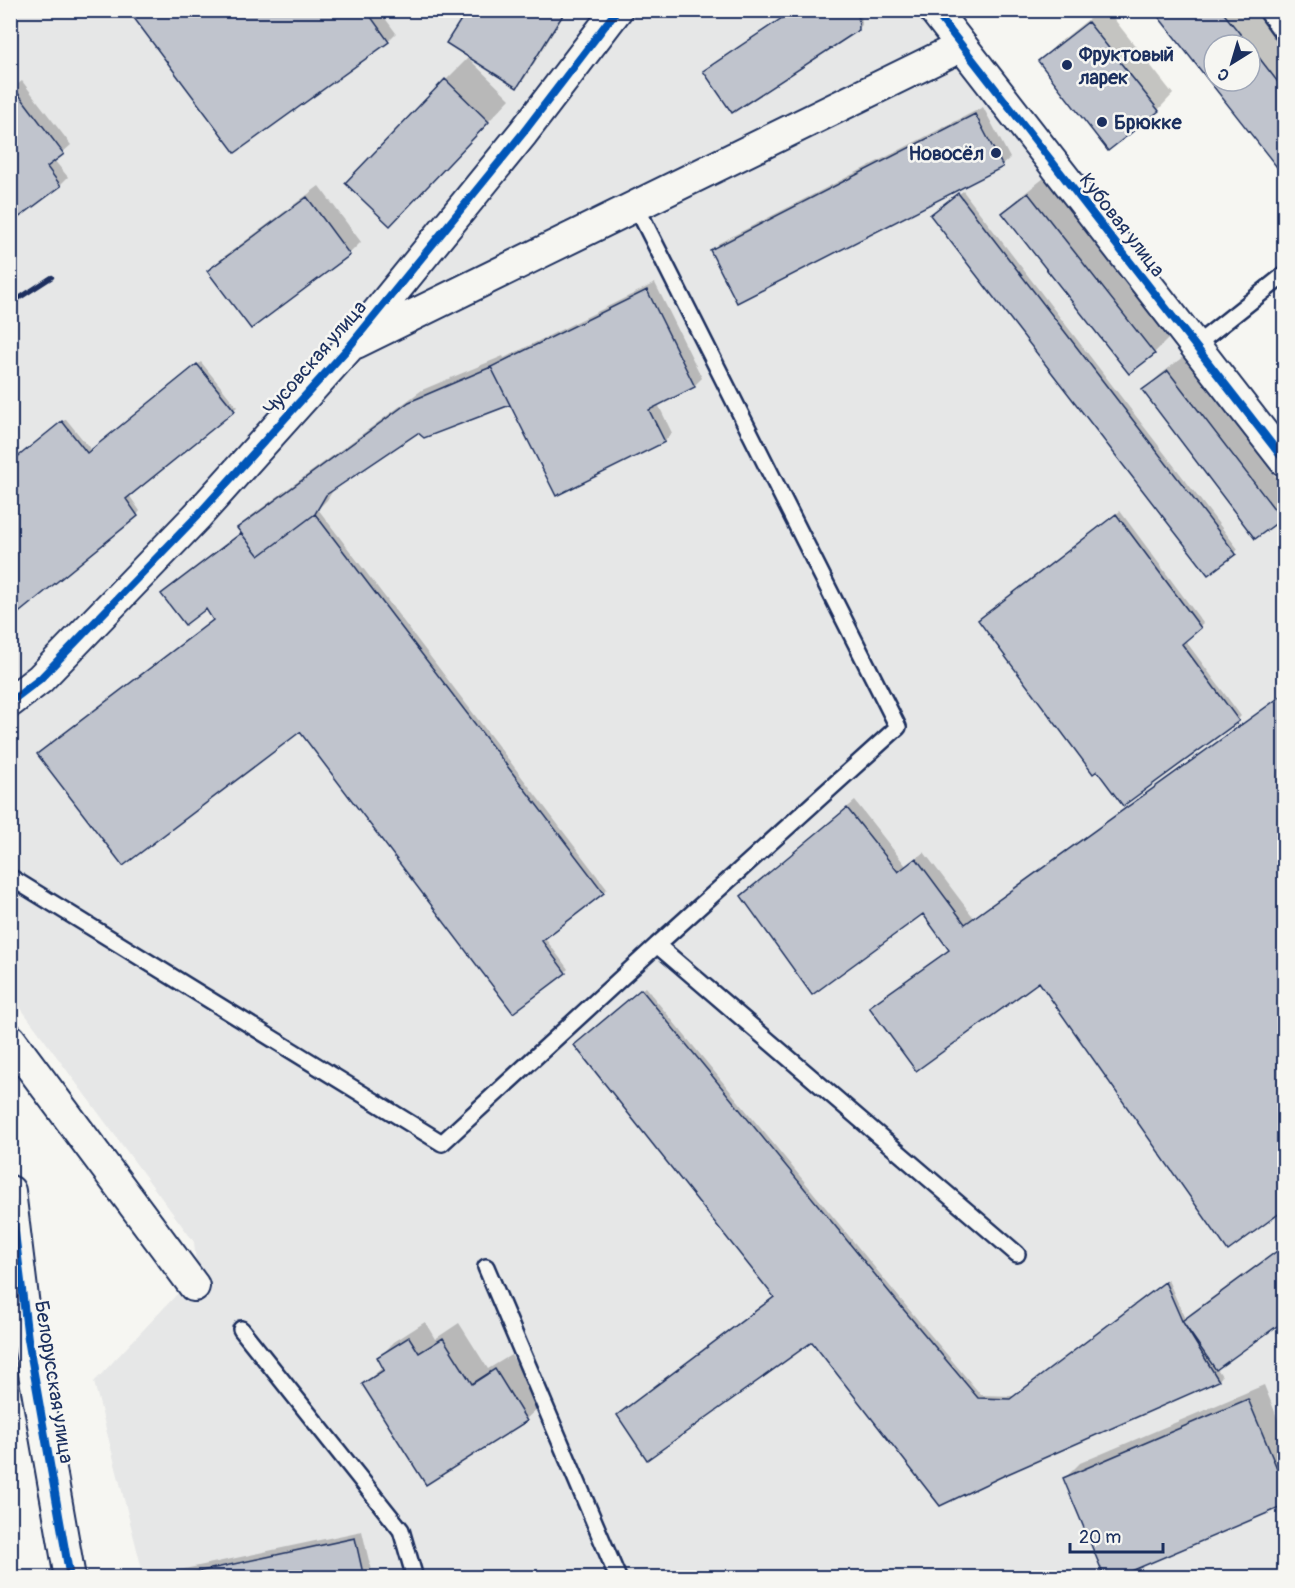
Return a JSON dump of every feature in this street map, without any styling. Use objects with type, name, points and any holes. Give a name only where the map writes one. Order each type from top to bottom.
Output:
[{"type":"street","name":"Чусовская улица","points":[[10,702],[40,679],[198,515],[349,347],[523,134],[617,10]]},
{"type":"street","name":"Кубовая улица","points":[[934,10],[1284,460]]},
{"type":"street","points":[[349,347],[962,46]]},
{"type":"street","points":[[10,1039],[194,1286]]},
{"type":"street","name":"Белорусская улица","points":[[10,1191],[19,1340],[70,1578]]},
{"type":"lane","points":[[1266,10],[1284,35]]},
{"type":"lane","points":[[10,877],[442,1143],[898,727],[636,206]]},
{"type":"lane","points":[[1196,345],[1284,275]]},
{"type":"lane","points":[[657,945],[1017,1254]]},
{"type":"lane","points":[[486,1268],[618,1578]]},
{"type":"lane","points":[[241,1329],[400,1530],[416,1578]]},
{"type":"shaded area","points":[[10,11],[918,11],[1284,489],[1284,1577],[144,1577],[94,1382],[197,1273],[194,1242],[11,995]]},
{"type":"building","points":[[128,10],[366,10],[389,42],[235,153]]},
{"type":"building","points":[[467,10],[566,10],[517,88],[446,43]]},
{"type":"building","points":[[794,10],[858,10],[859,30],[732,113],[703,71]]},
{"type":"building","points":[[1153,10],[1221,10],[1239,33],[1202,33],[1202,72]]},
{"type":"building","points":[[1088,22],[1159,111],[1108,151],[1038,61]]},
{"type":"building","points":[[1262,62],[1284,90],[1284,176],[1218,93],[1262,93]]},
{"type":"building","points":[[445,79],[489,122],[390,226],[345,183]]},
{"type":"building","points":[[14,88],[64,154],[47,167],[61,186],[10,224],[10,90]]},
{"type":"building","points":[[975,114],[1003,167],[737,303],[710,250]]},
{"type":"building","points":[[958,193],[1236,554],[1208,575],[930,215]]},
{"type":"building","points":[[1028,193],[1155,354],[1129,374],[1002,213]]},
{"type":"building","points":[[307,197],[350,255],[251,329],[207,271]]},
{"type":"building","points":[[647,290],[695,387],[649,410],[665,442],[556,496],[491,367]]},
{"type":"building","points":[[197,364],[235,411],[126,499],[138,516],[10,620],[10,463],[62,421],[87,453]]},
{"type":"building","points":[[491,367],[510,405],[424,438],[418,433],[326,495],[315,514],[259,556],[237,528],[409,402]]},
{"type":"building","points":[[1168,371],[1282,519],[1255,539],[1142,390]]},
{"type":"building","points":[[315,514],[604,893],[542,941],[566,973],[513,1013],[300,732],[123,866],[37,754],[213,620],[206,609],[185,625],[161,594],[241,533],[259,556]]},
{"type":"building","points":[[1116,514],[1201,628],[1182,644],[1239,721],[1123,806],[1097,771],[1093,774],[978,620]]},
{"type":"building","points":[[1284,694],[1284,1210],[1228,1251],[1039,982],[916,1071],[869,1007],[949,950],[923,914],[812,995],[741,896],[847,808],[898,872],[916,858],[965,924]]},
{"type":"building","points":[[641,989],[978,1398],[1010,1399],[1165,1282],[1182,1321],[1219,1381],[940,1506],[812,1342],[647,1460],[617,1415],[774,1297],[574,1045]]},
{"type":"building","points":[[1284,1246],[1284,1321],[1216,1370],[1182,1321]]},
{"type":"building","points":[[409,1337],[419,1353],[443,1338],[472,1384],[495,1369],[527,1421],[426,1485],[362,1384],[384,1370],[377,1357]]},
{"type":"building","points":[[1248,1399],[1284,1485],[1284,1506],[1115,1578],[1105,1578],[1063,1478]]},
{"type":"building","points":[[355,1538],[364,1578],[169,1578]]},
{"type":"railway","points":[[10,304],[52,277]]},
{"type":"cycle path","points":[[10,702],[40,679],[198,515],[349,347],[523,133],[617,10]]},
{"type":"cycle path","points":[[934,10],[1284,460]]},
{"type":"cycle path","points":[[10,1191],[28,1339],[70,1578]]},
{"type":"place","name":"Фруктовый ларек","points":[[1067,65]]},
{"type":"place","name":"Брюкке","points":[[1102,122]]},
{"type":"place","name":"Новосёл","points":[[996,153]]}]
